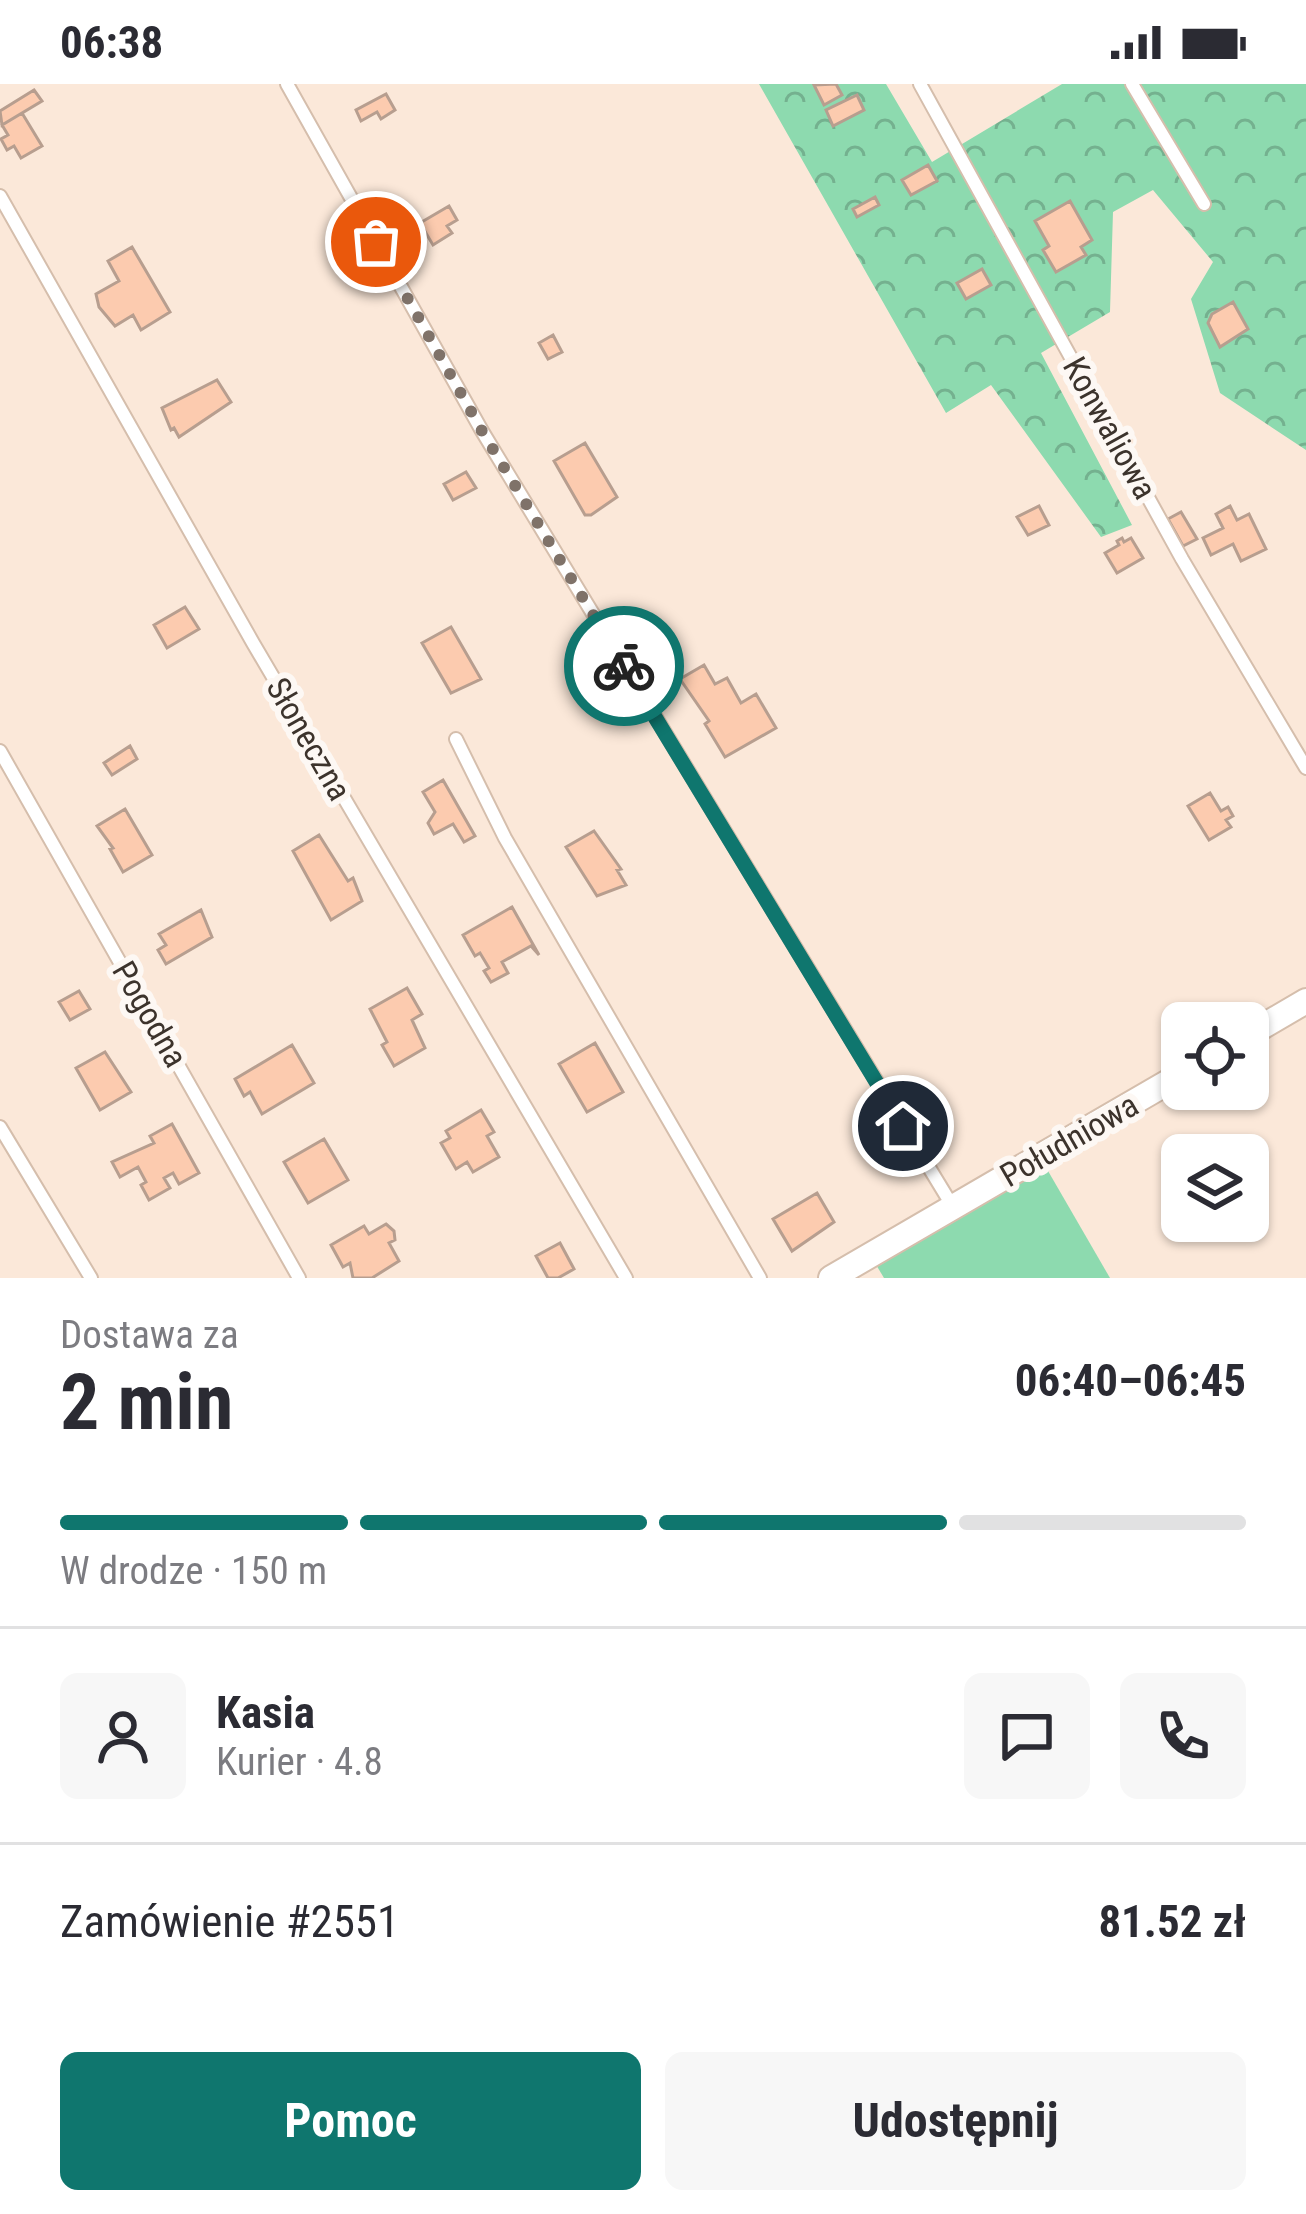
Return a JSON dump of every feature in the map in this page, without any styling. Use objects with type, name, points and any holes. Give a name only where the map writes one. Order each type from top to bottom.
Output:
[{"type":"street","points":[[1269,1023],[1306,1001]]},
{"type":"street","name":"Południowa","points":[[831,1278],[1161,1086]]},
{"type":"lane","points":[[287,84],[482,431],[953,1208]]},
{"type":"lane","name":"Konwaliowa","points":[[920,84],[1182,559],[1306,767]]},
{"type":"lane","points":[[1132,84],[1204,204]]},
{"type":"lane","name":"Słoneczna","points":[[0,196],[241,623],[626,1278]]},
{"type":"lane","points":[[456,739],[505,838],[760,1278]]},
{"type":"lane","name":"Pogodna","points":[[0,751],[299,1278]]},
{"type":"lane","points":[[0,1127],[91,1278]]},
{"type":"green space","points":[[759,84],[886,84],[932,162],[1062,84],[1306,84],[1306,450],[1220,393],[1191,299],[1213,262],[1153,190],[1113,212],[1110,312],[1041,353],[1132,525],[1101,537],[991,385],[946,413]]},
{"type":"green space","points":[[1044,1164],[1110,1278],[884,1278],[875,1263]]},
{"type":"building","points":[[836,84],[842,95],[824,105],[814,85]]},
{"type":"building","points":[[34,90],[42,101],[2,125],[0,111]]},
{"type":"building","points":[[386,94],[395,110],[381,119],[377,112],[361,121],[356,110]]},
{"type":"building","points":[[857,95],[864,110],[833,126],[826,110]]},
{"type":"building","points":[[22,113],[42,146],[21,158],[14,146],[7,150],[1,139],[8,135],[2,125]]},
{"type":"building","points":[[928,165],[937,181],[911,195],[902,180]]},
{"type":"building","points":[[875,197],[879,205],[857,217],[853,209]]},
{"type":"building","points":[[1070,201],[1092,240],[1081,247],[1086,255],[1056,272],[1043,250],[1049,246],[1035,221]]},
{"type":"building","points":[[449,206],[457,220],[447,226],[452,233],[433,245],[420,223]]},
{"type":"building","points":[[132,247],[170,312],[141,330],[133,315],[115,326],[99,307],[96,294],[119,281],[108,261]]},
{"type":"building","points":[[982,269],[991,285],[966,299],[957,283]]},
{"type":"building","points":[[1233,302],[1248,329],[1220,347],[1208,323],[1212,314]]},
{"type":"building","points":[[553,335],[562,352],[548,359],[539,343]]},
{"type":"building","points":[[217,380],[231,402],[179,437],[162,408]]},
{"type":"building","points":[[585,443],[617,497],[591,515],[585,515],[554,461]]},
{"type":"building","points":[[466,472],[476,488],[453,500],[444,484]]},
{"type":"building","points":[[1039,506],[1049,525],[1028,535],[1017,517]]},
{"type":"building","points":[[1230,506],[1237,520],[1249,514],[1266,549],[1241,561],[1233,544],[1211,555],[1203,538],[1223,528],[1216,514]]},
{"type":"building","points":[[1181,512],[1197,539],[1183,546],[1168,519]]},
{"type":"building","points":[[1122,538],[1124,542],[1131,538],[1143,558],[1117,573],[1105,553]]},
{"type":"building","points":[[185,607],[199,629],[167,648],[154,625]]},
{"type":"building","points":[[451,627],[481,679],[451,693],[422,643]]},
{"type":"building","points":[[704,665],[715,684],[727,678],[741,703],[756,694],[776,728],[725,757],[705,724],[709,721],[680,679]]},
{"type":"building","points":[[130,746],[137,759],[112,775],[104,763]]},
{"type":"building","points":[[443,780],[475,836],[464,842],[453,824],[434,834],[428,823],[435,812],[423,792]]},
{"type":"building","points":[[1210,793],[1221,811],[1228,807],[1233,816],[1226,820],[1231,827],[1209,840],[1188,806]]},
{"type":"building","points":[[125,809],[152,855],[123,872],[97,826]]},
{"type":"building","points":[[594,831],[621,869],[617,870],[626,885],[597,896],[566,847]]},
{"type":"building","points":[[319,835],[348,881],[353,878],[362,901],[331,920],[293,851]]},
{"type":"building","points":[[512,907],[539,955],[531,946],[502,962],[508,973],[491,982],[484,971],[489,968],[463,935]]},
{"type":"building","points":[[201,910],[212,937],[166,964],[158,950],[166,945],[159,934]]},
{"type":"building","points":[[407,988],[422,1014],[412,1020],[425,1048],[394,1066],[370,1009]]},
{"type":"building","points":[[79,991],[90,1009],[70,1020],[59,1002]]},
{"type":"building","points":[[595,1043],[623,1092],[587,1112],[559,1064]]},
{"type":"building","points":[[292,1045],[314,1083],[262,1114],[250,1092],[244,1096],[235,1079]]},
{"type":"building","points":[[105,1052],[131,1092],[100,1110],[76,1068]]},
{"type":"building","points":[[481,1110],[494,1132],[487,1136],[499,1157],[473,1172],[467,1162],[456,1169],[441,1143],[450,1138],[446,1131]]},
{"type":"building","points":[[172,1124],[199,1173],[179,1184],[173,1173],[164,1178],[170,1188],[149,1200],[138,1167],[120,1177],[112,1162],[154,1143],[150,1136]]},
{"type":"building","points":[[324,1139],[348,1180],[308,1203],[284,1162]]},
{"type":"building","points":[[817,1193],[834,1222],[792,1251],[773,1219]]},
{"type":"building","points":[[386,1224],[394,1231],[395,1240],[389,1243],[399,1261],[372,1278],[353,1278],[350,1263],[343,1267],[331,1245],[364,1226],[369,1234]]},
{"type":"building","points":[[560,1243],[574,1269],[548,1278],[536,1256]]},
{"type":"way so far","points":[[376,242],[482,431],[624,666]]},
{"type":"route","points":[[624,666],[903,1126]]}]
